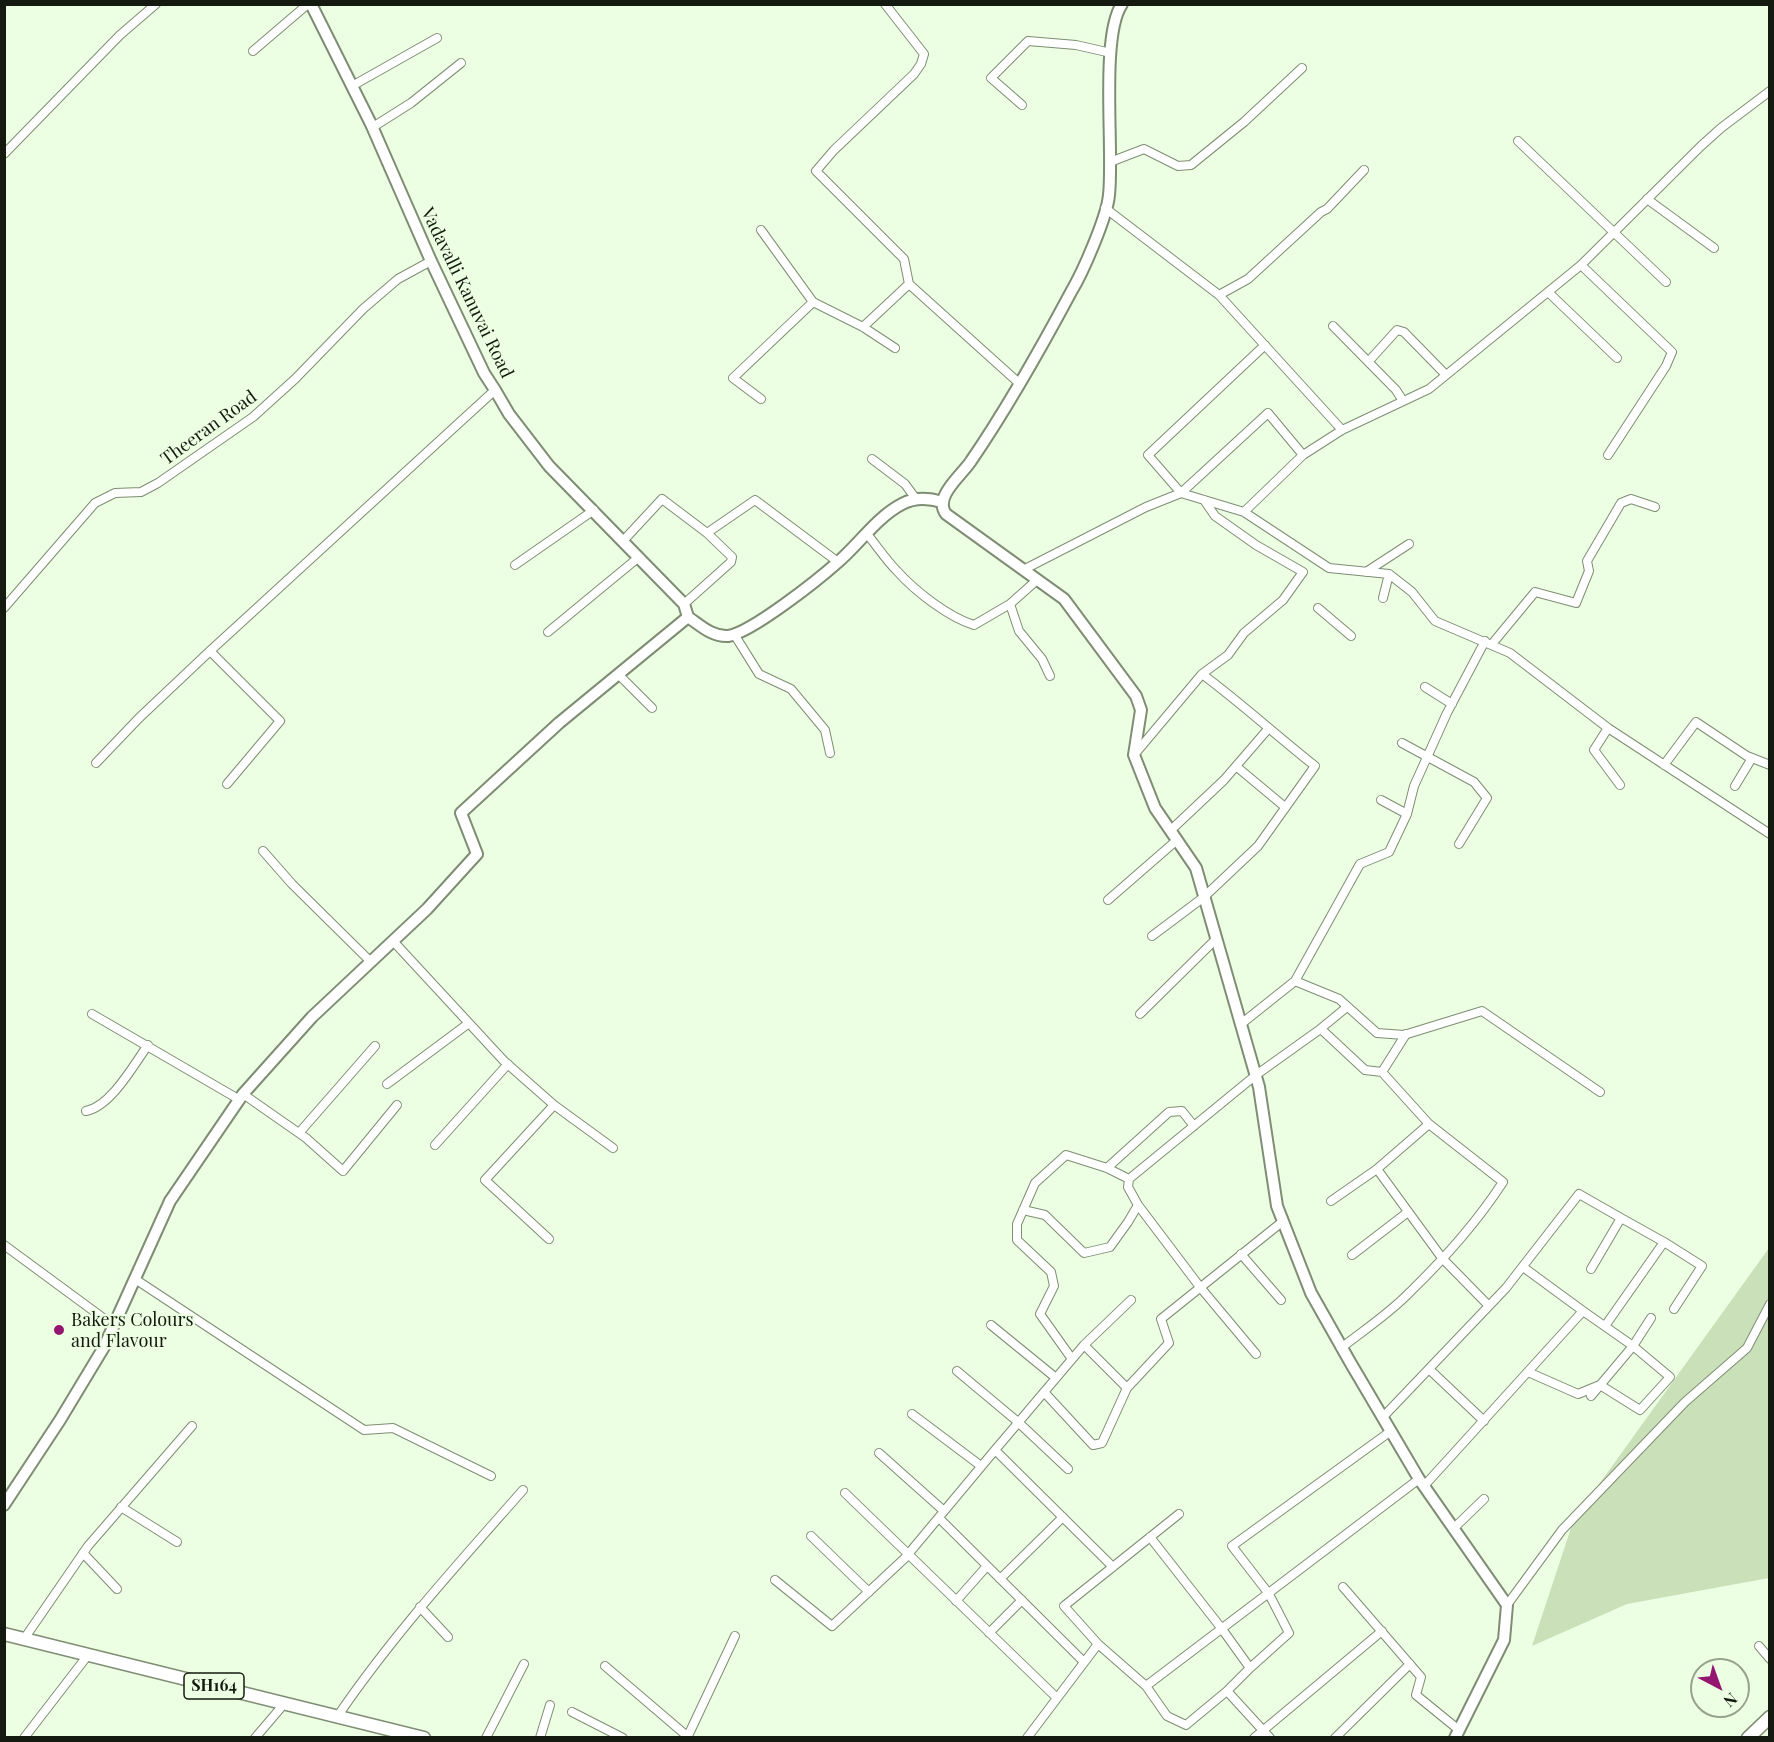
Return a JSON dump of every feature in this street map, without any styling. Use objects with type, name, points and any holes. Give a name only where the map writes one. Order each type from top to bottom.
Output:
[{"type":"main road","name":"SH164","points":[[4,1634],[424,1737]]},
{"type":"main road","points":[[1748,1737],[1770,1717]]},
{"type":"street","points":[[4,154],[120,35],[156,4]]},
{"type":"street","points":[[253,51],[310,4]]},
{"type":"street","name":"Vadavalli Kanuvai Road","points":[[310,4],[373,127],[431,261],[484,373],[509,414],[549,466],[684,604],[688,617]]},
{"type":"street","points":[[885,4],[924,54],[921,64],[914,74],[834,150],[816,171],[904,259],[909,284],[1020,384]]},
{"type":"street","points":[[1122,4],[1114,30],[1111,53],[1109,197],[1073,290],[1004,413],[967,467],[945,494],[942,509],[1064,599],[1136,696],[1141,710],[1134,755],[1155,808],[1196,868],[1259,1087],[1277,1206],[1311,1293],[1421,1482],[1508,1605]]},
{"type":"street","points":[[352,86],[437,38]]},
{"type":"street","points":[[1022,105],[991,78],[1028,41],[1076,45],[1111,53]]},
{"type":"street","points":[[373,127],[411,103],[461,63]]},
{"type":"street","points":[[1110,162],[1144,148],[1178,166],[1191,165],[1244,122],[1302,68]]},
{"type":"street","points":[[1244,512],[1303,455],[1342,430],[1429,389],[1581,264],[1721,128],[1770,91]]},
{"type":"street","points":[[1518,141],[1666,282]]},
{"type":"street","points":[[1219,295],[1248,279],[1327,208],[1364,170]]},
{"type":"street","points":[[1647,199],[1714,248]]},
{"type":"street","points":[[1105,208],[1219,295],[1342,430]]},
{"type":"street","points":[[761,230],[813,303],[863,327],[895,348]]},
{"type":"street","name":"Theeran Road","points":[[4,608],[95,504],[115,493],[141,492],[158,483],[254,417],[295,380],[363,309],[398,279],[431,261]]},
{"type":"street","points":[[1581,264],[1672,352],[1666,366],[1608,455]]},
{"type":"street","points":[[863,327],[909,284]]},
{"type":"street","points":[[1548,292],[1617,358]]},
{"type":"street","points":[[761,399],[733,378],[813,303]]},
{"type":"street","points":[[1333,326],[1369,361],[1403,401]]},
{"type":"street","points":[[1369,361],[1397,330],[1404,332],[1446,375]]},
{"type":"street","points":[[1265,345],[1148,455],[1181,493],[1244,512],[1329,568],[1389,574],[1412,592],[1435,621],[1510,653],[1608,728],[1770,834]]},
{"type":"street","points":[[96,763],[139,718],[210,651],[495,390]]},
{"type":"street","points":[[1023,570],[1146,507],[1181,493],[1268,412],[1303,455]]},
{"type":"street","points":[[872,459],[905,484],[916,499]]},
{"type":"street","points":[[623,540],[662,499],[706,533],[732,557],[731,562],[684,604]]},
{"type":"street","points":[[4,1505],[60,1420],[104,1347],[170,1201],[242,1097],[312,1017],[427,909],[477,854],[461,813],[559,723],[688,617],[713,634],[728,636],[752,626],[838,562],[891,511],[916,499],[942,502]]},
{"type":"street","points":[[1241,1024],[1295,981],[1360,864],[1389,852],[1407,814],[1414,786],[1452,704],[1489,643],[1535,592],[1576,603],[1588,571],[1587,561],[1621,503],[1631,499],[1655,507]]},
{"type":"street","points":[[706,533],[755,500],[838,562]]},
{"type":"street","points":[[1134,755],[1202,674],[1228,655],[1244,633],[1283,600],[1303,572],[1256,545],[1215,516],[1204,500]]},
{"type":"street","points":[[515,565],[594,510]]},
{"type":"street","points":[[867,534],[897,571],[918,590],[960,621],[974,625],[1010,604],[1037,580]]},
{"type":"street","points":[[1366,572],[1409,544]]},
{"type":"street","points":[[548,632],[639,557]]},
{"type":"street","points":[[1383,598],[1389,574]]},
{"type":"street","points":[[1010,604],[1019,631],[1042,659],[1050,676]]},
{"type":"street","points":[[1318,608],[1351,636]]},
{"type":"street","points":[[734,634],[759,674],[791,689],[805,705],[825,730],[830,753]]},
{"type":"street","points":[[210,651],[280,721],[227,784]]},
{"type":"street","points":[[618,674],[652,708]]},
{"type":"street","points":[[1152,936],[1204,897],[1258,846],[1315,766],[1268,729],[1243,704],[1202,674]]},
{"type":"street","points":[[1425,687],[1452,704]]},
{"type":"street","points":[[1664,765],[1696,722],[1752,758],[1770,765]]},
{"type":"street","points":[[1608,728],[1594,750],[1620,785]]},
{"type":"street","points":[[1171,830],[1237,767],[1268,729]]},
{"type":"street","points":[[1402,743],[1474,782],[1487,798],[1459,844]]},
{"type":"street","points":[[1735,786],[1752,758]]},
{"type":"street","points":[[1237,767],[1285,807]]},
{"type":"street","points":[[1381,800],[1407,814]]},
{"type":"street","points":[[1108,900],[1177,840]]},
{"type":"street","points":[[263,851],[292,884],[371,962]]},
{"type":"street","points":[[1140,1014],[1215,940]]},
{"type":"street","points":[[393,941],[508,1064],[554,1105],[613,1148]]},
{"type":"street","points":[[1295,981],[1339,999],[1377,1033],[1406,1034],[1482,1011],[1600,1092]]},
{"type":"street","points":[[1256,1354],[1200,1287],[1138,1205],[1128,1187],[1129,1179],[1256,1075],[1321,1029],[1347,1007]]},
{"type":"street","points":[[92,1014],[242,1097],[299,1133],[343,1171],[397,1105]]},
{"type":"street","points":[[387,1084],[469,1023]]},
{"type":"street","points":[[1321,1029],[1365,1070],[1382,1072],[1429,1124],[1503,1182],[1483,1212],[1409,1293],[1341,1348]]},
{"type":"street","points":[[1382,1072],[1406,1034]]},
{"type":"street","points":[[86,1111],[95,1110],[107,1100],[148,1045]]},
{"type":"street","points":[[299,1133],[375,1046]]},
{"type":"street","points":[[435,1146],[508,1064]]},
{"type":"street","points":[[549,1239],[485,1180],[554,1105]]},
{"type":"street","points":[[1107,1168],[1169,1112],[1182,1112],[1194,1126]]},
{"type":"street","points":[[1330,1201],[1377,1169],[1429,1124]]},
{"type":"street","points":[[1072,1359],[1040,1314],[1054,1286],[1051,1272],[1017,1240],[1017,1224],[1035,1183],[1066,1155],[1107,1168],[1129,1179]]},
{"type":"street","points":[[1377,1169],[1442,1258],[1489,1306]]},
{"type":"street","points":[[1383,1417],[1489,1306],[1579,1194],[1702,1266],[1674,1309]]},
{"type":"street","points":[[1023,1210],[1045,1215],[1084,1253],[1110,1247],[1138,1205]]},
{"type":"street","points":[[1352,1255],[1408,1212]]},
{"type":"street","points":[[1591,1269],[1621,1218]]},
{"type":"street","points":[[1044,1392],[1093,1445],[1102,1443],[1127,1388],[1169,1343],[1161,1318],[1282,1222]]},
{"type":"street","points":[[1605,1326],[1664,1242]]},
{"type":"street","points":[[4,1245],[114,1326]]},
{"type":"street","points":[[1241,1254],[1281,1300]]},
{"type":"street","points":[[1523,1266],[1633,1346],[1670,1377],[1640,1410],[1600,1385]]},
{"type":"street","points":[[135,1278],[364,1430],[393,1428],[491,1476]]},
{"type":"street","points":[[776,1580],[832,1626],[908,1555],[1084,1345],[1131,1300]]},
{"type":"street","points":[[1343,1587],[1421,1677],[1416,1695],[1457,1734],[1504,1640],[1508,1605],[1562,1530],[1685,1402],[1747,1348],[1770,1304]]},
{"type":"street","points":[[1146,1686],[1421,1482],[1484,1421],[1583,1311]]},
{"type":"street","points":[[1591,1396],[1633,1346],[1651,1318]]},
{"type":"street","points":[[991,1325],[1056,1378]]},
{"type":"street","points":[[1084,1345],[1127,1388]]},
{"type":"street","points":[[1429,1369],[1484,1421]]},
{"type":"street","points":[[957,1371],[1018,1422],[1068,1469]]},
{"type":"street","points":[[1528,1372],[1578,1394],[1600,1385]]},
{"type":"street","points":[[912,1414],[981,1466]]},
{"type":"street","points":[[24,1639],[83,1553],[192,1426]]},
{"type":"street","points":[[1179,1514],[1064,1606],[1098,1644],[1146,1686],[1167,1716],[1186,1725],[1227,1691],[1289,1633],[1269,1594],[1232,1546],[1391,1431]]},
{"type":"street","points":[[995,1450],[1113,1567]]},
{"type":"street","points":[[879,1453],[944,1511]]},
{"type":"street","points":[[337,1717],[386,1649],[420,1607],[522,1490]]},
{"type":"street","points":[[845,1493],[1057,1698]]},
{"type":"street","points":[[1454,1528],[1484,1499]]},
{"type":"street","points":[[121,1507],[177,1542]]},
{"type":"street","points":[[1000,1579],[1063,1517]]},
{"type":"street","points":[[939,1518],[1084,1662]]},
{"type":"street","points":[[811,1536],[869,1592]]},
{"type":"street","points":[[1150,1537],[1250,1668]]},
{"type":"street","points":[[83,1553],[117,1588]]},
{"type":"street","points":[[956,1601],[987,1566]]},
{"type":"street","points":[[989,1633],[1022,1600]]},
{"type":"street","points":[[420,1607],[448,1637]]},
{"type":"street","points":[[1254,1737],[1382,1631]]},
{"type":"street","points":[[605,1666],[687,1737],[735,1636]]},
{"type":"street","points":[[1027,1737],[1098,1644]]},
{"type":"street","points":[[1759,1646],[1770,1659]]},
{"type":"street","points":[[24,1737],[88,1655]]},
{"type":"street","points":[[486,1737],[524,1664]]},
{"type":"street","points":[[1335,1737],[1410,1664]]},
{"type":"street","points":[[1227,1691],[1270,1737]]},
{"type":"street","points":[[255,1737],[284,1704]]},
{"type":"street","points":[[540,1737],[550,1705]]},
{"type":"street","points":[[572,1712],[623,1737]]},
{"type":"green space","points":[[1769,1248],[1769,1578],[1627,1604],[1532,1646],[1574,1519]]},
{"type":"place","name":"Bakers Colours and Flavour","points":[[59,1330]]}]
